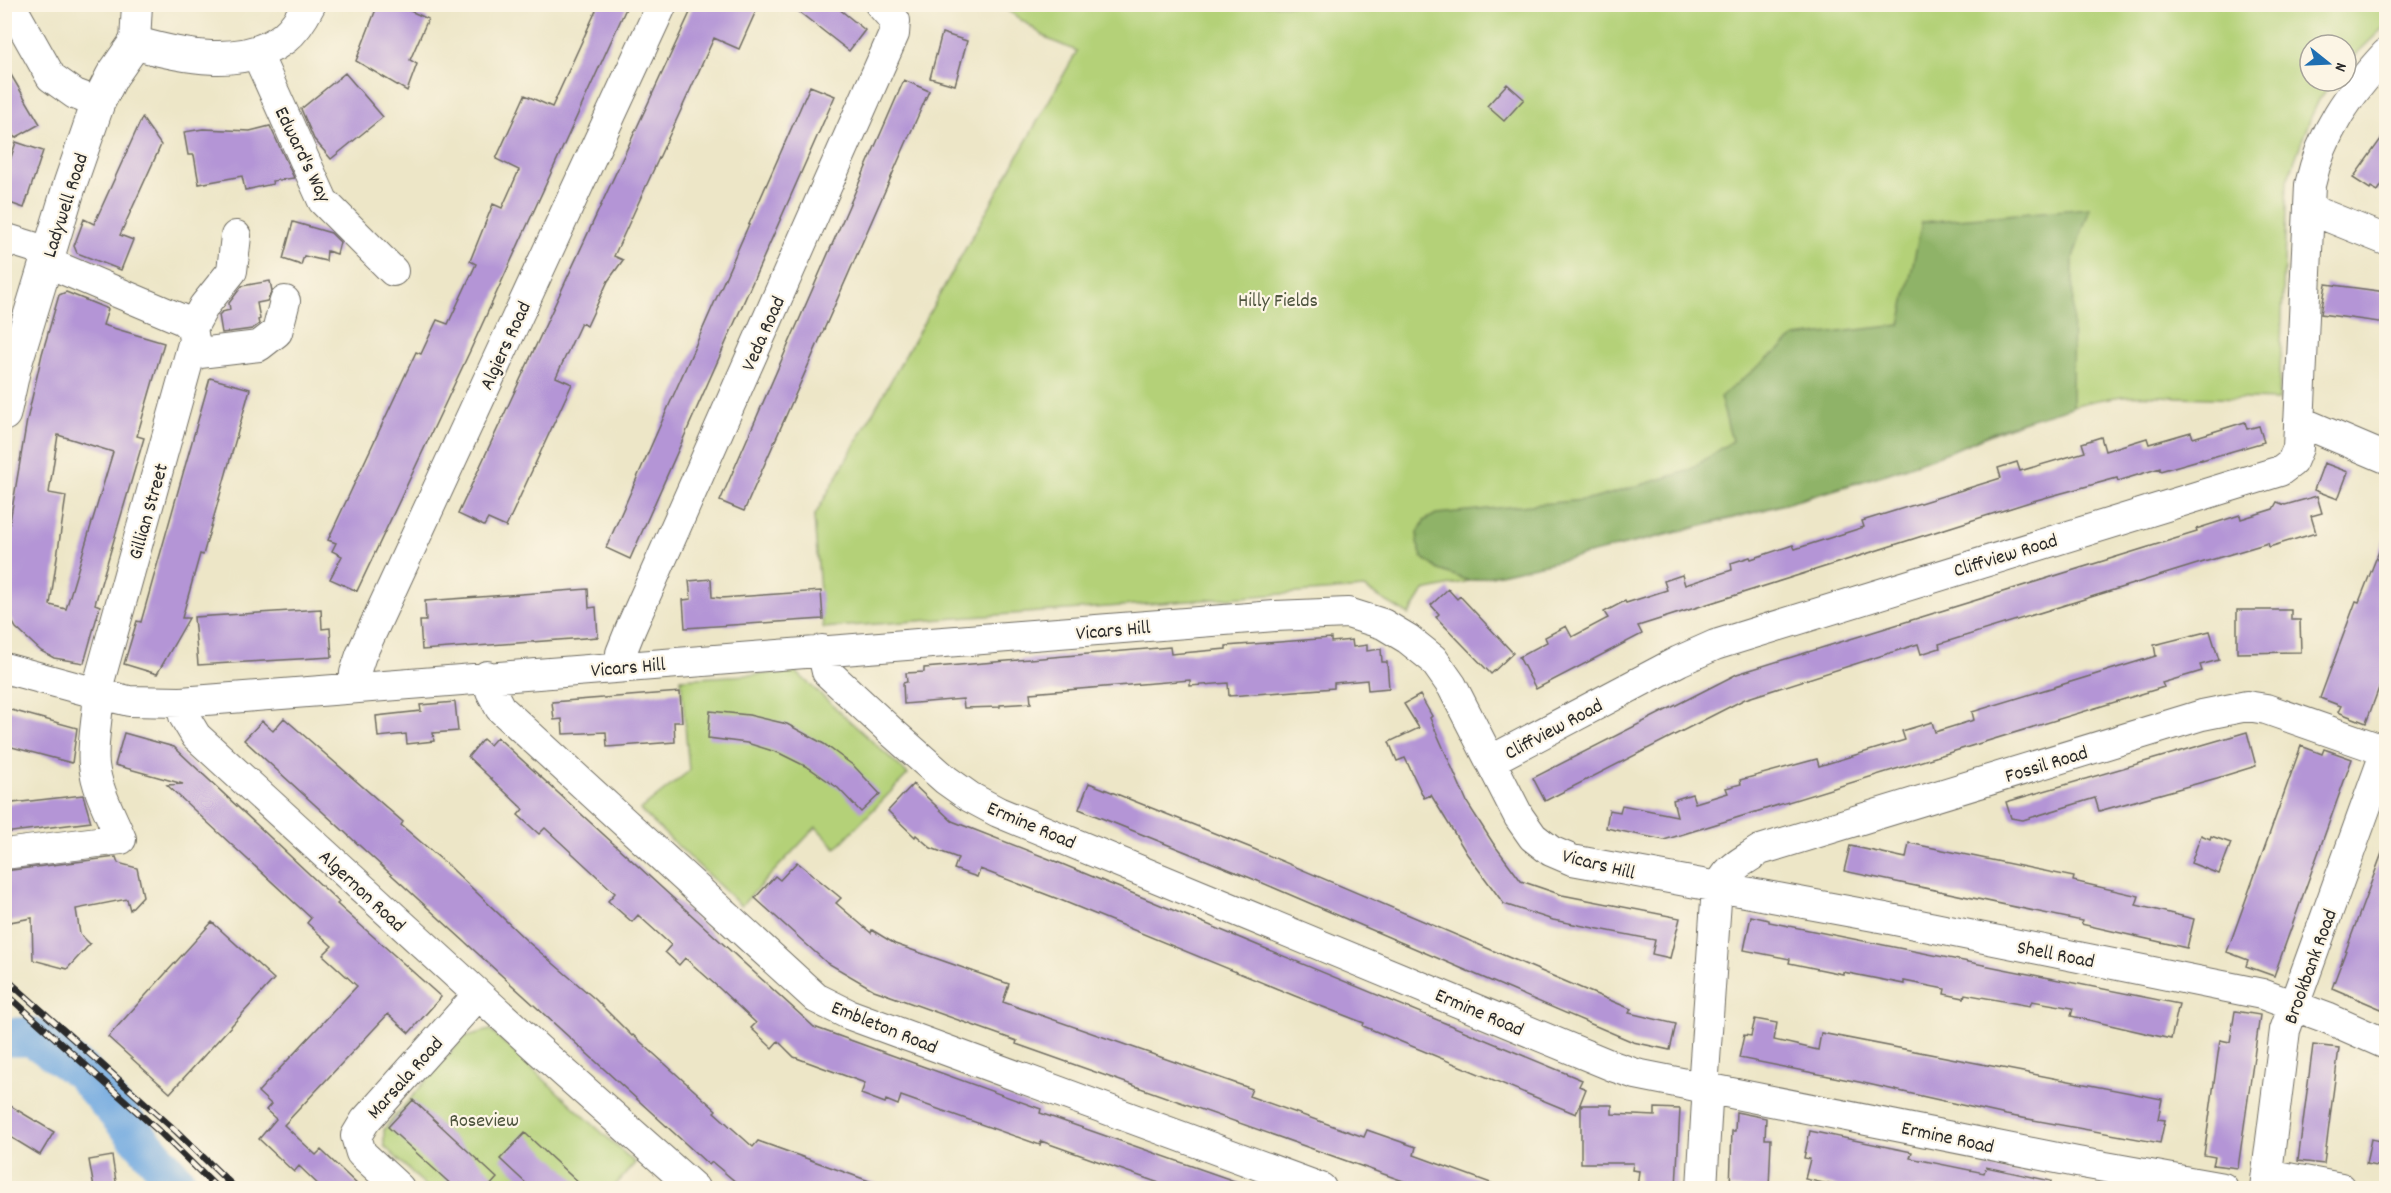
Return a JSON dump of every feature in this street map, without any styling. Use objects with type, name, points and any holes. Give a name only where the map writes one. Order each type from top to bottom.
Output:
[{"type":"main road","points":[[135,43],[175,54],[227,57],[256,52],[284,38],[302,18],[309,4]]},
{"type":"main road","name":"Ladywell Road","points":[[4,414],[14,368],[47,257],[98,103],[112,76],[135,43]]},
{"type":"street","points":[[10,4],[51,77],[75,94],[98,103]]},
{"type":"street","points":[[135,43],[136,4]]},
{"type":"street","name":"Algiers Road","points":[[354,687],[355,673],[361,655],[662,4]]},
{"type":"street","name":"Veda Road","points":[[621,666],[621,653],[631,628],[894,34],[895,21],[889,11],[880,4]]},
{"type":"street","name":"Edward's Way","points":[[256,52],[323,201],[393,271]]},
{"type":"street","name":"Cliffview Road","points":[[1490,761],[1715,645],[2280,471],[2292,462],[2298,448],[2310,185],[2316,159],[2333,120],[2360,82],[2386,54]]},
{"type":"street","points":[[2309,209],[2386,240]]},
{"type":"street","name":"Gillian Street","points":[[4,854],[121,839],[98,786],[93,763],[100,694],[99,682],[191,341],[204,306],[232,271],[236,236]]},
{"type":"street","points":[[4,238],[183,320],[191,341],[259,346],[277,332],[285,301]]},
{"type":"street","points":[[2299,421],[2386,458]]},
{"type":"street","name":"Vicars Hill","points":[[181,702],[822,650],[1296,614],[1348,613],[1383,624],[1408,639],[1433,659],[1452,686],[1519,817],[1533,837],[1551,851],[1572,860],[1718,887]]},
{"type":"street","name":"Ermine Road","points":[[822,650],[827,672],[894,734],[946,780],[970,797],[998,812],[1616,1067],[1636,1074],[2077,1162],[2223,1188]]},
{"type":"street","points":[[4,668],[129,700],[181,702]]},
{"type":"street","name":"Embleton Road","points":[[487,676],[491,691],[500,708],[816,998],[859,1018],[1321,1188]]},
{"type":"street","name":"Algernon Road","points":[[181,702],[184,716],[196,736],[478,995],[694,1188]]},
{"type":"street","name":"Fossil Road","points":[[1718,887],[1725,873],[1760,850],[2202,715],[2247,706],[2283,714],[2386,751]]},
{"type":"street","name":"Brookbank Road","points":[[2266,1181],[2285,1030],[2386,751]]},
{"type":"street","points":[[1702,1188],[1707,1101],[1704,1074],[1718,887]]},
{"type":"street","name":"Shell Road","points":[[1718,887],[2262,994],[2386,1044]]},
{"type":"street","name":"Marsala Road","points":[[399,1188],[361,1153],[356,1136],[365,1120],[478,995]]},
{"type":"street","points":[[2266,1181],[2341,1188]]},
{"type":"green space","name":"Hilly Fields","points":[[1000,5],[2386,5],[2386,25],[2358,52],[2358,33],[2298,33],[2298,93],[2324,93],[2310,119],[2287,181],[2279,400],[2140,395],[2086,402],[2029,420],[1889,473],[1831,491],[1658,537],[1424,591],[1409,615],[1364,588],[823,628],[814,517],[1077,51],[1050,40]]},
{"type":"green space","points":[[2090,208],[2073,258],[2072,407],[2008,426],[1951,451],[1889,473],[1759,511],[1593,553],[1469,581],[1439,570],[1422,557],[1417,543],[1418,533],[1424,521],[1436,514],[1593,499],[1688,471],[1732,441],[1720,397],[1795,337],[1900,325],[1922,222]]},
{"type":"green space","points":[[796,672],[908,774],[836,848],[816,827],[741,906],[640,810],[689,771],[681,679]]},
{"type":"green space","name":"Roseview","points":[[490,1030],[635,1163],[613,1188],[428,1188],[384,1146],[384,1129],[464,1037]]},
{"type":"building","points":[[378,4],[408,4],[406,9],[428,19],[410,60],[417,64],[407,91],[356,61]]},
{"type":"building","points":[[599,4],[628,4],[470,351],[357,591],[330,579],[342,556],[332,551],[336,543],[328,540],[416,352],[421,354],[437,320],[448,324],[476,264],[470,261],[493,204],[502,208],[519,170],[496,159],[525,95],[552,107]]},
{"type":"building","points":[[694,4],[759,4],[739,49],[714,38],[614,256],[623,260],[608,281],[587,326],[581,323],[556,377],[572,384],[506,527],[488,519],[484,526],[458,514]]},
{"type":"building","points":[[789,4],[833,4],[865,30],[849,51]]},
{"type":"building","points":[[942,33],[967,41],[955,85],[930,78]]},
{"type":"building","points":[[4,63],[40,124],[15,138],[4,119]]},
{"type":"building","points":[[345,73],[383,117],[331,159],[314,139],[301,109]]},
{"type":"building","points":[[904,80],[929,91],[744,511],[720,501]]},
{"type":"building","points":[[1507,84],[1524,99],[1504,121],[1487,106]]},
{"type":"building","points":[[810,86],[835,96],[630,559],[606,548]]},
{"type":"building","points":[[142,118],[161,145],[120,235],[133,240],[121,270],[77,253],[74,246],[84,219],[94,224]]},
{"type":"building","points":[[270,126],[294,178],[272,181],[273,184],[245,190],[242,176],[199,184],[194,155],[188,155],[184,132],[203,129],[250,131]]},
{"type":"building","points":[[2386,132],[2386,178],[2378,191],[2371,187],[2370,189],[2353,178]]},
{"type":"building","points":[[16,142],[43,151],[24,208],[4,201],[4,179]]},
{"type":"building","points":[[293,222],[331,233],[340,242],[337,254],[327,251],[326,261],[304,256],[301,265],[283,259]]},
{"type":"building","points":[[270,281],[272,291],[267,301],[257,303],[259,324],[252,329],[222,333],[219,315],[230,310],[229,303],[242,286]]},
{"type":"building","points":[[2326,284],[2386,292],[2386,323],[2321,314]]},
{"type":"building","points":[[66,292],[108,309],[103,325],[164,343],[137,436],[144,438],[95,604],[100,606],[84,663],[54,658],[41,651],[16,628],[4,607],[4,557],[27,420],[42,354],[59,295]],"holes":[[[58,435],[113,452],[66,609],[50,605],[66,496],[49,493]]]},
{"type":"building","points":[[210,378],[250,389],[203,555],[200,554],[182,618],[189,618],[157,674],[124,664],[137,621],[141,622]]},
{"type":"building","points":[[2245,422],[2247,429],[2259,426],[2264,442],[2160,471],[2160,468],[2118,481],[2117,478],[2033,501],[1638,626],[1642,634],[1536,689],[1519,657],[1547,642],[1545,637],[1566,626],[1572,637],[1608,618],[1604,612],[1625,601],[1626,603],[1667,590],[1664,581],[1682,575],[1685,585],[1732,570],[1731,563],[1793,545],[1795,549],[1864,527],[1862,521],[2001,478],[1998,468],[2017,462],[2020,471],[2085,452],[2082,443],[2101,437],[2105,451],[2147,438],[2149,444],[2191,432],[2193,438]]},
{"type":"building","points":[[2324,463],[2348,472],[2338,499],[2314,490]]},
{"type":"building","points":[[2317,496],[2322,513],[2311,516],[2316,533],[2269,547],[2268,543],[2204,562],[1939,644],[1940,648],[1921,654],[1918,644],[1745,699],[1545,801],[1533,778],[1737,674],[2197,532],[2196,529],[2240,515],[2241,519],[2273,509],[2277,502],[2285,505]]},
{"type":"building","points":[[2385,536],[2386,669],[2366,723],[2338,712],[2341,706],[2320,698],[2356,601],[2359,602]]},
{"type":"building","points":[[711,579],[712,597],[721,598],[821,591],[823,619],[685,628],[683,600],[691,599],[689,581]]},
{"type":"building","points":[[588,589],[589,608],[596,607],[598,637],[422,650],[420,621],[426,621],[425,601]]},
{"type":"building","points":[[1448,589],[1457,599],[1460,596],[1513,653],[1491,674],[1436,617],[1439,614],[1431,605]]},
{"type":"building","points":[[321,609],[322,629],[330,628],[332,657],[198,665],[194,617]]},
{"type":"building","points":[[2237,610],[2291,610],[2291,620],[2300,620],[2301,652],[2237,653]]},
{"type":"building","points":[[2210,631],[2219,660],[2200,665],[2202,671],[2162,683],[2164,687],[1664,840],[1606,828],[1609,810],[1620,812],[1622,805],[1677,816],[1673,800],[1692,794],[1695,803],[1728,793],[1726,788],[1741,784],[1740,780],[1817,759],[1819,766],[1905,740],[1902,731],[1932,722],[1935,732],[1974,720],[1972,712],[2156,656],[2154,645]]},
{"type":"building","points":[[1331,638],[1331,642],[1352,640],[1353,647],[1367,645],[1367,651],[1381,649],[1382,662],[1387,662],[1389,688],[1368,690],[1367,680],[1334,683],[1334,688],[1229,696],[1228,683],[1190,686],[1190,680],[1030,693],[1031,703],[1000,705],[1000,707],[964,708],[963,699],[904,704],[903,683],[907,682],[906,673],[924,672],[924,668],[1170,647],[1171,654],[1226,649],[1226,646]]},
{"type":"building","points":[[680,692],[682,722],[674,722],[675,742],[607,747],[606,732],[563,734],[562,719],[554,720],[552,702]]},
{"type":"building","points":[[1420,695],[1432,716],[1430,718],[1468,804],[1521,881],[1562,895],[1680,918],[1670,958],[1652,954],[1655,940],[1553,920],[1504,904],[1467,854],[1431,795],[1424,798],[1405,758],[1397,761],[1389,742],[1419,728],[1404,704]]},
{"type":"building","points":[[455,702],[458,731],[433,733],[434,741],[407,744],[406,734],[378,737],[376,716],[421,711],[420,705]]},
{"type":"building","points":[[4,708],[77,728],[72,763],[4,745]]},
{"type":"building","points":[[710,711],[749,715],[787,724],[824,744],[854,766],[880,794],[861,812],[838,788],[809,768],[779,753],[747,743],[708,738]]},
{"type":"building","points":[[284,718],[403,822],[401,825],[449,866],[527,941],[595,999],[753,1147],[758,1141],[883,1186],[882,1188],[754,1188],[737,1183],[712,1162],[709,1165],[244,740],[262,721],[273,731]]},
{"type":"building","points":[[2247,732],[2256,766],[2099,811],[2095,798],[2023,820],[2011,818],[2006,802]]},
{"type":"building","points":[[124,733],[174,747],[339,902],[337,904],[441,997],[409,1033],[388,1014],[284,1125],[316,1155],[321,1150],[361,1188],[322,1188],[299,1166],[294,1172],[259,1139],[276,1119],[266,1110],[271,1104],[258,1092],[357,986],[323,955],[332,946],[307,923],[311,918],[167,785],[183,784],[115,765]]},
{"type":"building","points":[[497,737],[814,1027],[1041,1109],[1040,1113],[1249,1186],[1249,1188],[1173,1188],[1041,1141],[1040,1145],[901,1096],[898,1105],[886,1100],[885,1103],[861,1094],[865,1083],[794,1057],[778,1041],[772,1048],[751,1028],[756,1023],[719,988],[685,958],[679,965],[665,952],[671,945],[638,915],[632,922],[608,901],[615,893],[545,828],[539,834],[518,815],[523,809],[468,757],[483,739],[490,745]]},
{"type":"building","points":[[2301,746],[2322,754],[2324,749],[2352,759],[2274,976],[2246,966],[2248,960],[2227,952]]},
{"type":"building","points":[[1089,783],[1249,847],[1631,1009],[1629,1013],[1676,1024],[1670,1050],[1633,1042],[1258,881],[1079,809]]},
{"type":"building","points":[[913,784],[952,821],[1062,864],[1582,1080],[1579,1086],[1586,1089],[1576,1114],[1363,1026],[1364,1023],[1058,899],[980,869],[977,877],[954,869],[958,858],[931,848],[916,835],[915,837],[888,811]]},
{"type":"building","points":[[83,795],[91,822],[4,833],[4,804]]},
{"type":"building","points":[[2201,835],[2231,843],[2219,874],[2191,863]]},
{"type":"building","points":[[1909,843],[2074,877],[2073,881],[2139,896],[2136,905],[2194,919],[2187,948],[2081,924],[2082,921],[1844,871],[1850,846],[1906,858]]},
{"type":"building","points":[[2386,845],[2386,1011],[2332,988]]},
{"type":"building","points":[[116,857],[118,863],[137,868],[143,896],[130,910],[127,899],[76,909],[80,934],[90,944],[67,969],[33,960],[32,918],[4,923],[4,871]]},
{"type":"building","points":[[797,862],[841,898],[836,903],[871,933],[872,930],[895,944],[1009,984],[1003,1002],[1252,1089],[1249,1096],[1364,1137],[1367,1130],[1416,1147],[1414,1155],[1499,1186],[1499,1188],[1423,1188],[1016,1044],[1017,1041],[874,990],[826,962],[755,898],[775,876],[780,880]]},
{"type":"building","points":[[1751,916],[1769,920],[1769,922],[2179,1004],[2171,1039],[2071,1016],[2073,1008],[2032,1001],[2030,1006],[1965,994],[1964,998],[1944,994],[1945,989],[1904,981],[1904,984],[1843,972],[1843,974],[1789,963],[1790,959],[1744,950]]},
{"type":"building","points":[[212,922],[274,979],[170,1093],[108,1037]]},
{"type":"building","points":[[2235,1011],[2260,1015],[2238,1168],[2213,1165],[2215,1157],[2204,1155],[2220,1040],[2230,1042]]},
{"type":"building","points":[[1755,1019],[1777,1023],[1774,1040],[1818,1050],[1821,1033],[2162,1099],[2158,1119],[2165,1120],[2160,1143],[2006,1115],[1739,1058],[1744,1035],[1751,1036]]},
{"type":"building","points":[[2313,1045],[2339,1048],[2324,1164],[2298,1161]]},
{"type":"building","points":[[413,1100],[497,1178],[488,1188],[455,1188],[388,1127]]},
{"type":"building","points":[[4,1102],[54,1132],[40,1155],[4,1133]]},
{"type":"building","points":[[1581,1105],[1612,1105],[1612,1114],[1655,1116],[1655,1108],[1680,1109],[1676,1188],[1637,1188],[1639,1171],[1632,1170],[1633,1163],[1581,1163]]},
{"type":"building","points":[[1736,1112],[1766,1118],[1765,1139],[1771,1139],[1769,1188],[1730,1188],[1732,1131],[1735,1131]]},
{"type":"building","points":[[1810,1131],[1912,1152],[1910,1158],[1984,1173],[1986,1167],[2051,1181],[2050,1188],[1846,1188],[1805,1179],[1810,1159],[1804,1158]]},
{"type":"building","points":[[525,1133],[584,1188],[531,1188],[500,1159]]},
{"type":"building","points":[[2371,1139],[2386,1142],[2386,1168],[2366,1164]]},
{"type":"building","points":[[112,1156],[117,1188],[94,1188],[89,1160]]},
{"type":"waterway","points":[[4,1037],[32,1037],[81,1071],[182,1188]]},
{"type":"railway","points":[[4,977],[176,1131],[235,1188]]},
{"type":"railway","points":[[4,992],[162,1134],[217,1188]]}]
